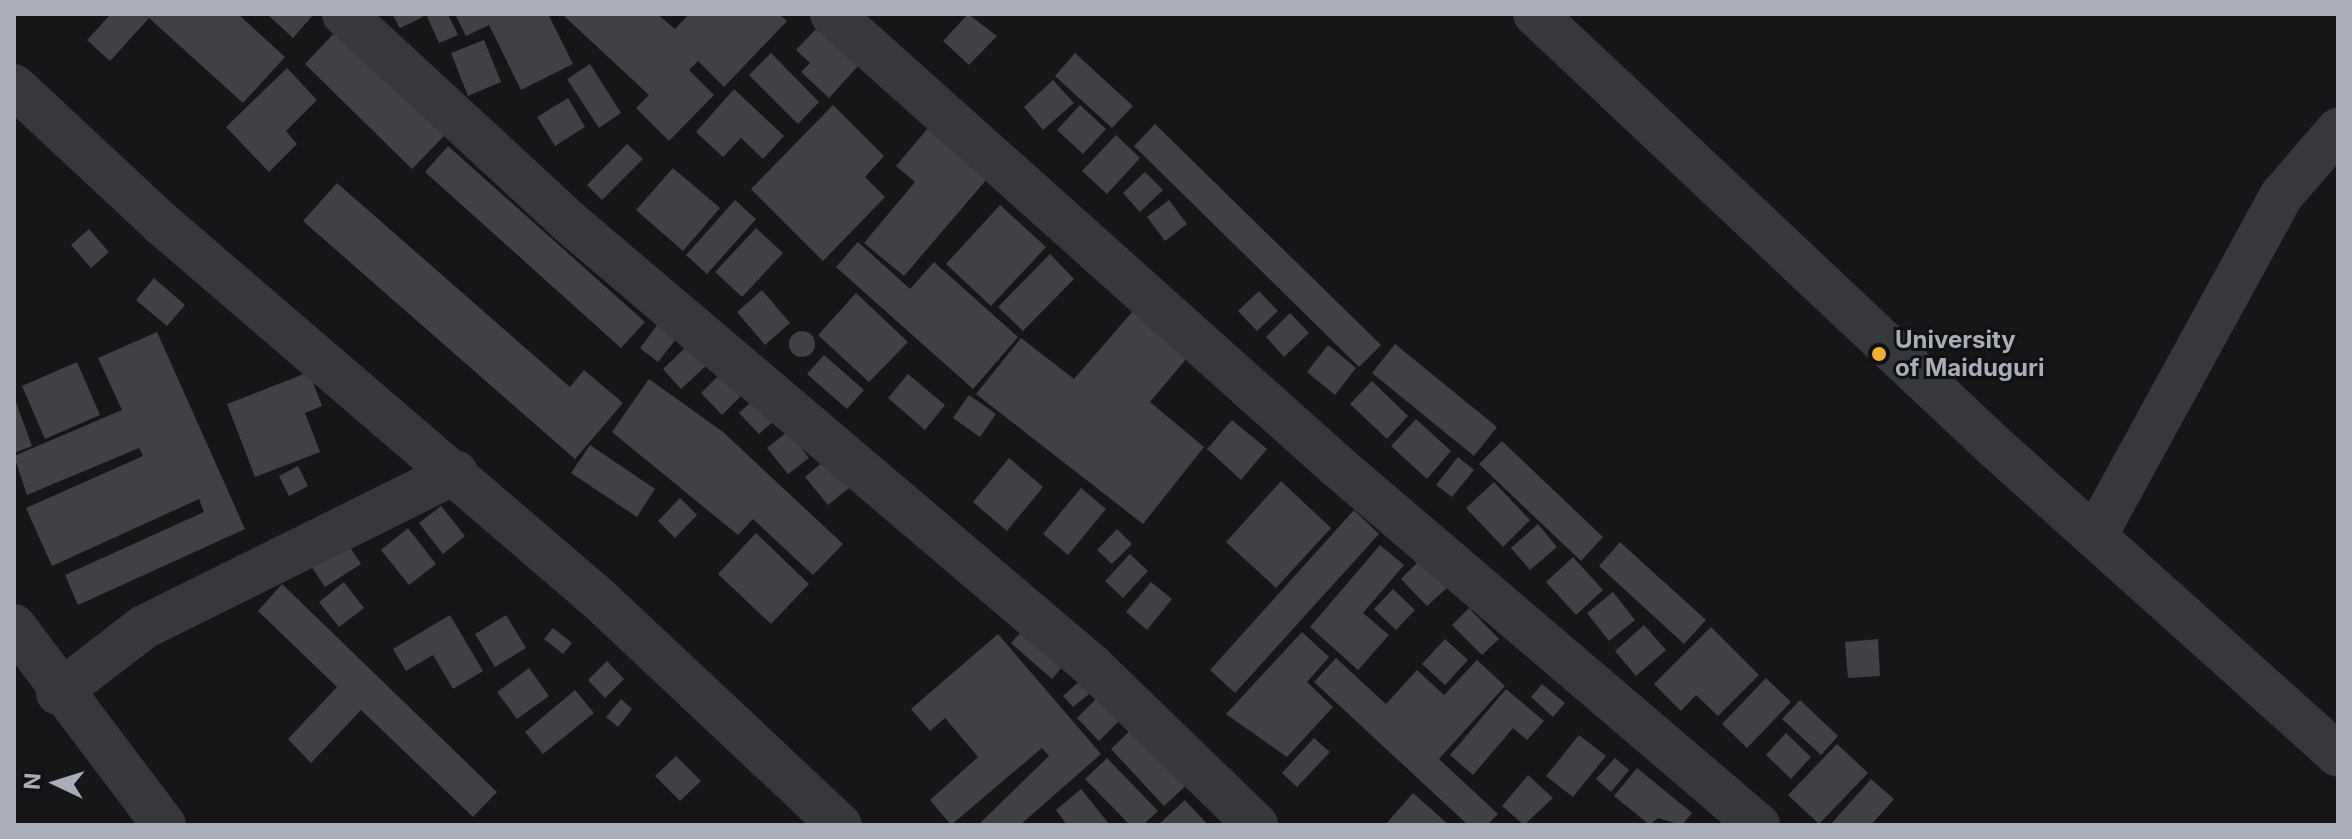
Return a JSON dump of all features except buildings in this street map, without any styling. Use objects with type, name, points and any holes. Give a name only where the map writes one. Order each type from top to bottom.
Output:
[{"type":"street","points":[[344,14],[568,221],[1091,665],[1256,825]]},
{"type":"street","points":[[832,14],[1336,465],[1758,825]]},
{"type":"street","points":[[1535,14],[2095,536],[2338,755]]},
{"type":"street","points":[[14,86],[162,224],[456,472],[840,825]]},
{"type":"street","points":[[2095,536],[2282,195],[2338,130]]},
{"type":"street","points":[[58,693],[144,627],[456,472]]},
{"type":"street","points":[[14,626],[58,693],[164,825]]},
{"type":"place","name":"University of Maiduguri","points":[[1879,354]]}]
